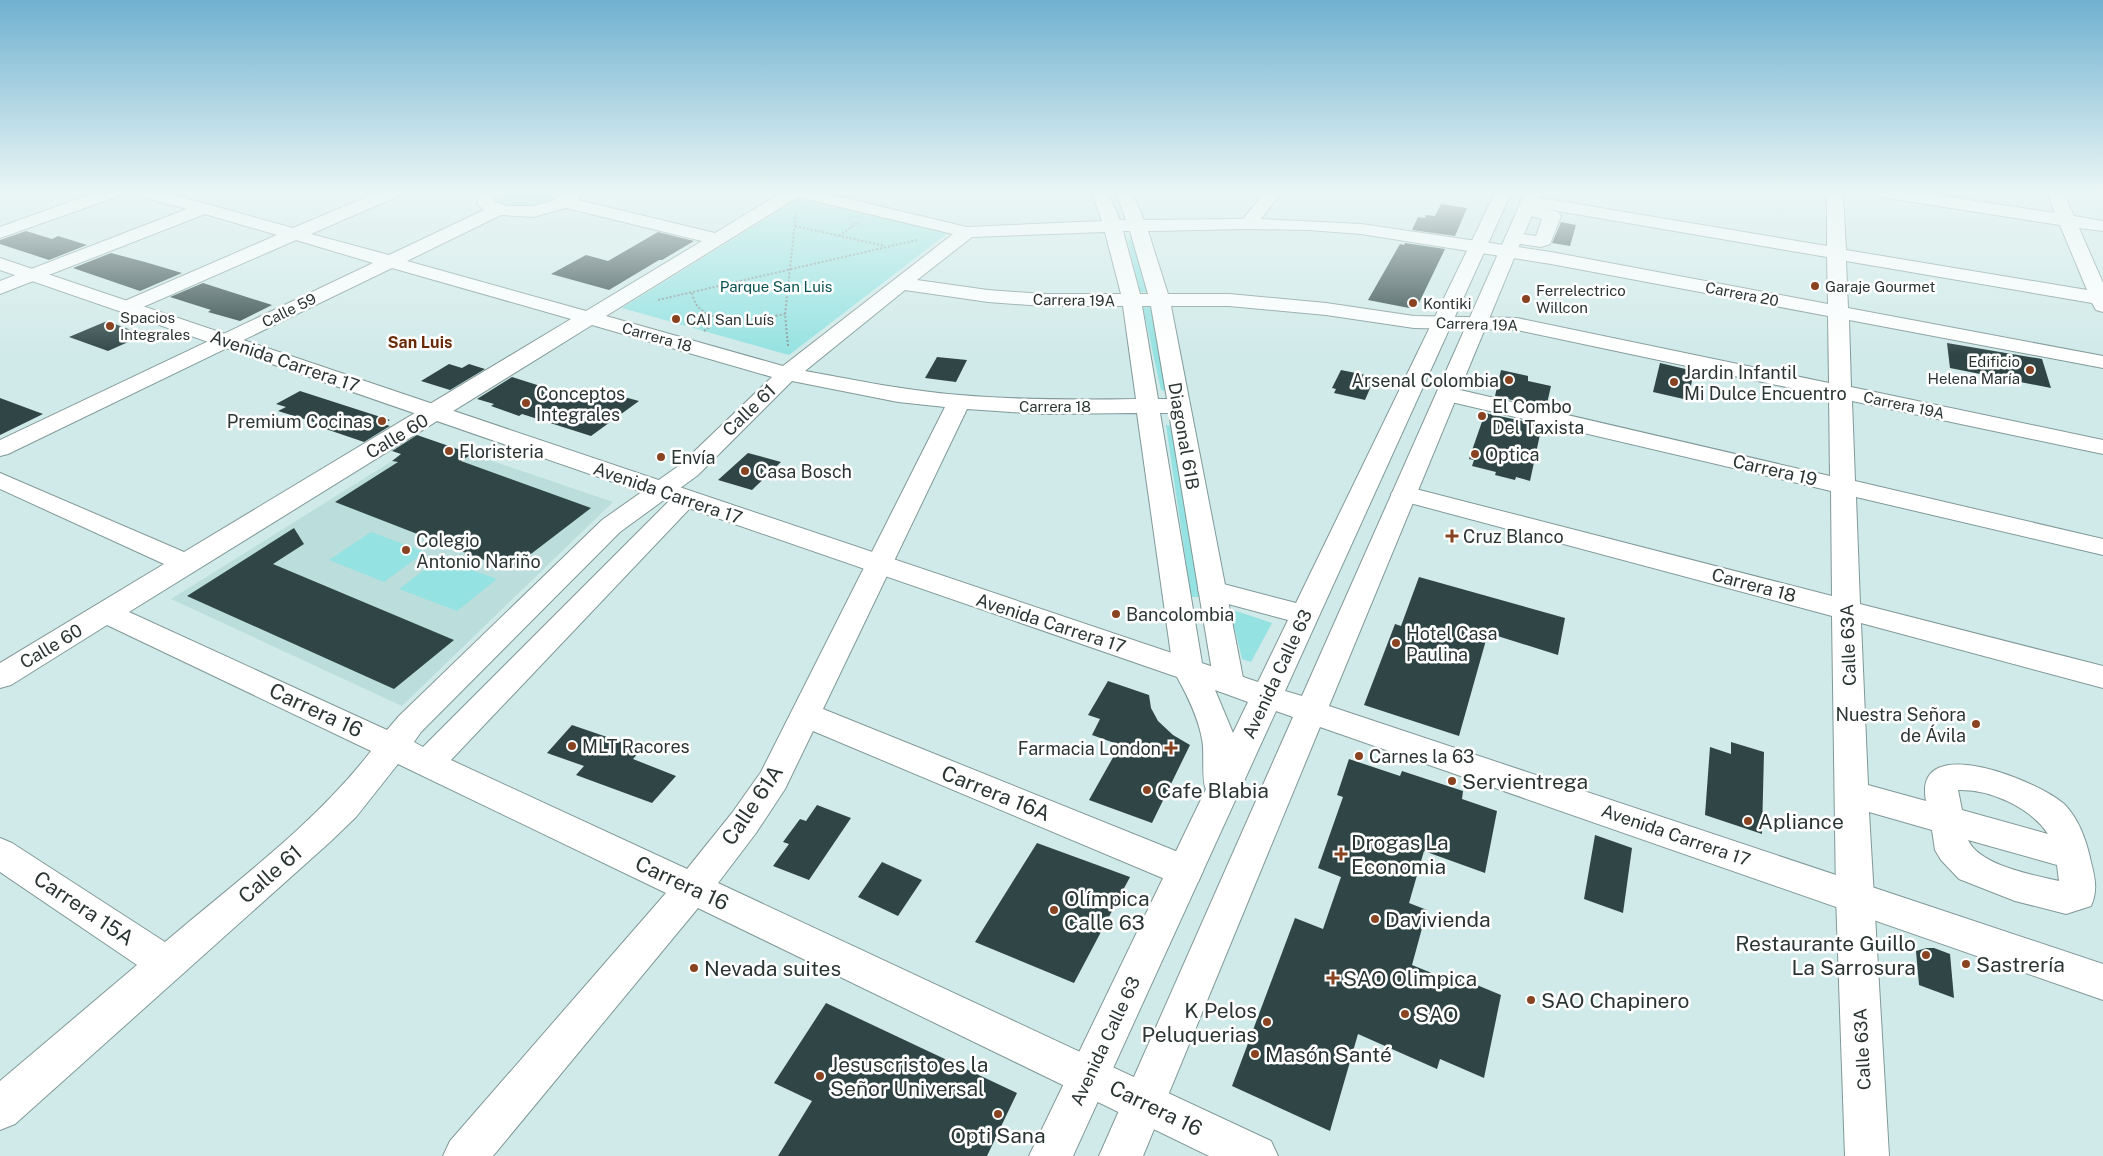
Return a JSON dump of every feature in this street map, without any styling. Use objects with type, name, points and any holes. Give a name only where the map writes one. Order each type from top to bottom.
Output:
[{"type":"street","points":[[0,288],[104,247]]},
{"type":"street","points":[[127,307],[264,247]]},
{"type":"street","name":"Carrera 18","points":[[339,247],[590,318],[788,360],[898,394],[959,402],[1041,407],[1179,406]]},
{"type":"street","name":"Calle 59","points":[[0,449],[391,262],[417,247]]},
{"type":"street","name":"Calle 60","points":[[0,677],[705,247]]},
{"type":"street","name":"Calle 61","points":[[428,763],[557,629],[672,495],[689,470],[788,360],[901,284],[944,247]]},
{"type":"street","name":"Diagonal 61B","points":[[1117,247],[1131,301],[1188,669],[1218,732],[1221,764],[1219,800]]},
{"type":"street","name":"Diagonal 61B","points":[[1144,247],[1160,300],[1230,683]]},
{"type":"street","name":"Avenida Calle 63","points":[[1051,1156],[1478,247]]},
{"type":"street","points":[[1121,1156],[1510,247]]},
{"type":"street","name":"Carrera 20","points":[[1521,247],[1839,312],[2103,362]]},
{"type":"street","points":[[1801,247],[2102,301]]},
{"type":"street","name":"Calle 63A","points":[[1837,247],[1854,896],[1868,1156]]},
{"type":"street","points":[[2078,247],[2102,301]]},
{"type":"street","name":"Avenida Carrera 17","points":[[0,264],[879,566],[1312,710],[2103,982]]},
{"type":"street","name":"Carrera 19A","points":[[901,284],[1030,299],[1267,303],[1326,309],[1401,321],[1518,324],[2103,447]]},
{"type":"street","name":"Carrera 19","points":[[1447,394],[2103,547]]},
{"type":"street","name":"Calle 61A","points":[[465,1156],[693,888],[744,823],[773,780],[959,402]]},
{"type":"street","points":[[0,480],[187,564]]},
{"type":"street","name":"Carrera 18","points":[[1404,494],[2103,677]]},
{"type":"street","name":"Calle 61","points":[[0,1109],[318,832],[344,807],[416,718],[611,526],[672,495]]},
{"type":"street","points":[[1212,590],[1304,615]]},
{"type":"street","name":"Carrera 16","points":[[107,613],[693,888],[1256,1156]]},
{"type":"street","points":[[518,618],[557,629]]},
{"type":"street","name":"Carrera 16A","points":[[806,715],[1185,871]]},
{"type":"street","points":[[1951,777],[1973,777],[2020,793],[2041,805],[2056,817],[2064,831],[2072,855],[2079,886],[2078,895],[2066,898],[2015,886],[1972,868],[1953,850],[1941,792],[1943,782],[1951,777]]},
{"type":"street","points":[[1852,794],[1946,818],[2072,855]]},
{"type":"street","name":"Carrera 15A","points":[[0,853],[167,964]]},
{"type":"path","points":[[788,360],[785,314],[793,247]]},
{"type":"path","points":[[657,300],[888,247]]},
{"type":"path","points":[[692,293],[696,305],[710,314],[721,317],[746,320],[785,314]]},
{"type":"path","points":[[696,336],[721,317]]},
{"type":"shaded area","name":"Colegio Antonio Nariño","points":[[472,454],[613,502],[402,706],[171,599],[392,461],[441,476]]},
{"type":"green space","name":"Parque San Luis","points":[[721,247],[930,247],[789,355],[622,308]]},
{"type":"green space","points":[[1129,247],[1135,247],[1148,291],[1140,292]]},
{"type":"green space","points":[[1143,308],[1153,308],[1168,392],[1161,390]]},
{"type":"green space","points":[[1166,425],[1173,426],[1201,597],[1191,597]]},
{"type":"green space","points":[[371,532],[425,552],[384,582],[329,560]]},
{"type":"green space","points":[[440,558],[497,579],[457,611],[399,589]]},
{"type":"green space","points":[[1230,609],[1272,623],[1251,662],[1242,659]]},
{"type":"building","points":[[9,247],[82,247],[49,260]]},
{"type":"building","points":[[632,247],[684,247],[609,290],[551,274],[586,255],[608,261]]},
{"type":"building","points":[[1398,247],[1445,249],[1417,307],[1409,308],[1368,300]]},
{"type":"building","points":[[111,253],[182,273],[140,291],[73,268]]},
{"type":"building","points":[[203,283],[272,305],[240,321],[208,312],[211,310],[170,297]]},
{"type":"building","points":[[107,321],[144,335],[108,351],[69,337]]},
{"type":"building","points":[[1947,343],[2042,359],[2051,388],[1950,368]]},
{"type":"building","points":[[937,357],[967,360],[956,382],[925,378]]},
{"type":"building","name":"Jardin Infantil Mi Dulce Encuentro","points":[[1660,363],[1694,371],[1688,400],[1653,392]]},
{"type":"building","points":[[449,364],[462,368],[469,364],[485,369],[450,390],[421,381]]},
{"type":"building","points":[[1341,370],[1375,377],[1365,400],[1334,393],[1336,389],[1332,388]]},
{"type":"building","points":[[1501,370],[1528,376],[1528,381],[1551,386],[1546,408],[1495,396]]},
{"type":"building","points":[[512,377],[591,402],[606,392],[639,401],[591,436],[522,414],[519,416],[491,406],[494,404],[477,399]]},
{"type":"building","points":[[300,391],[390,420],[383,424],[390,426],[364,442],[317,426],[320,424],[278,411],[286,407],[276,404]]},
{"type":"building","points":[[0,398],[43,414],[0,435]]},
{"type":"building","points":[[1485,413],[1542,425],[1530,481],[1516,477],[1515,480],[1495,475],[1496,472],[1472,466],[1474,460],[1469,459]]},
{"type":"building","points":[[417,435],[472,454],[461,461],[591,508],[510,570],[335,502],[398,462],[392,461],[401,454],[392,451]]},
{"type":"building","name":"Casa Bosch","points":[[748,453],[781,462],[752,490],[718,480]]},
{"type":"building","points":[[294,528],[304,544],[273,564],[454,640],[394,689],[187,596]]},
{"type":"building","points":[[1419,577],[1565,618],[1558,655],[1488,633],[1459,736],[1364,705],[1395,624],[1401,626]]},
{"type":"building","points":[[1108,681],[1149,695],[1151,708],[1158,721],[1173,735],[1190,745],[1152,823],[1089,800],[1120,745],[1092,735],[1100,719],[1088,715]]},
{"type":"building","points":[[572,725],[642,749],[633,759],[676,776],[652,803],[576,775],[584,766],[547,753]]},
{"type":"building","points":[[1731,742],[1764,752],[1762,834],[1705,815],[1710,747],[1731,754]]},
{"type":"building","points":[[1349,759],[1400,776],[1402,771],[1463,791],[1462,799],[1497,811],[1485,873],[1424,851],[1409,903],[1427,910],[1412,965],[1459,984],[1460,978],[1501,995],[1484,1078],[1440,1059],[1437,1069],[1358,1034],[1330,1131],[1232,1086],[1295,918],[1323,929],[1341,877],[1318,868],[1343,797],[1337,795]]},
{"type":"building","points":[[817,805],[851,818],[809,880],[773,866],[789,844],[783,842],[800,819],[806,821]]},
{"type":"building","points":[[1595,835],[1632,848],[1623,913],[1584,899]]},
{"type":"building","name":"Olímpica Calle 63","points":[[1037,843],[1130,877],[1074,983],[975,942]]},
{"type":"building","points":[[882,862],[922,880],[898,916],[858,897]]},
{"type":"building","points":[[1934,948],[1950,954],[1954,998],[1919,985],[1916,951]]},
{"type":"building","points":[[826,1003],[1017,1093],[987,1156],[778,1156],[812,1101],[774,1083]]},
{"type":"place","name":"Garaje Gourmet","points":[[1815,286]]},
{"type":"place","name":"Ferrelectrico Willcon","points":[[1526,299]]},
{"type":"place","name":"Kontiki","points":[[1413,303]]},
{"type":"place","name":"CAI San Luís","points":[[676,319]]},
{"type":"place","name":"Spacios Integrales","points":[[110,326]]},
{"type":"place","name":"Edificio Helena María","points":[[2030,370]]},
{"type":"place","name":"Arsenal Colombia","points":[[1509,380]]},
{"type":"place","name":"Jardin Infantil Mi Dulce Encuentro","points":[[1674,382]]},
{"type":"place","name":"Conceptos Integrales","points":[[526,403]]},
{"type":"place","name":"El Combo Del Taxista","points":[[1482,416]]},
{"type":"place","name":"Premium Cocinas","points":[[382,421]]},
{"type":"place","name":"Floristeria","points":[[449,451]]},
{"type":"place","name":"Optica","points":[[1475,454]]},
{"type":"place","name":"Envía","points":[[661,457]]},
{"type":"place","name":"Casa Bosch","points":[[745,471]]},
{"type":"place","name":"Cruz Blanco","points":[[1452,536]]},
{"type":"place","name":"Colegio Antonio Nariño","points":[[406,550]]},
{"type":"place","name":"Bancolombia","points":[[1116,614]]},
{"type":"place","name":"Hotel Casa Paulina","points":[[1396,643]]},
{"type":"place","name":"Nuestra Señora de Ávila","points":[[1976,724]]},
{"type":"place","name":"MLT Racores","points":[[572,746]]},
{"type":"place","name":"Farmacia London","points":[[1171,748]]},
{"type":"place","name":"Carnes la 63","points":[[1359,756]]},
{"type":"place","name":"Servientrega","points":[[1452,781]]},
{"type":"place","name":"Cafe Blabia","points":[[1147,790]]},
{"type":"place","name":"Apliance","points":[[1748,821]]},
{"type":"place","name":"Drogas La Economia","points":[[1341,854]]},
{"type":"place","name":"Olímpica Calle 63","points":[[1054,910]]},
{"type":"place","name":"Davivienda","points":[[1375,919]]},
{"type":"place","name":"Restaurante Guillo La Sarrosura","points":[[1926,955]]},
{"type":"place","name":"Sastrería","points":[[1966,964]]},
{"type":"place","name":"Nevada suites","points":[[694,968]]},
{"type":"place","name":"SAO Olimpica","points":[[1333,978]]},
{"type":"place","name":"SAO Chapinero","points":[[1531,1000]]},
{"type":"place","name":"SAO","points":[[1405,1014]]},
{"type":"place","name":"K Pelos Peluquerias","points":[[1267,1022]]},
{"type":"place","name":"Masón Santé","points":[[1255,1054]]},
{"type":"place","name":"Jesuscristo es la Señor Universal","points":[[820,1076]]},
{"type":"place","name":"Opti Sana","points":[[998,1114]]},
{"type":"district","name":"San Luis","points":[[420,342]]}]
